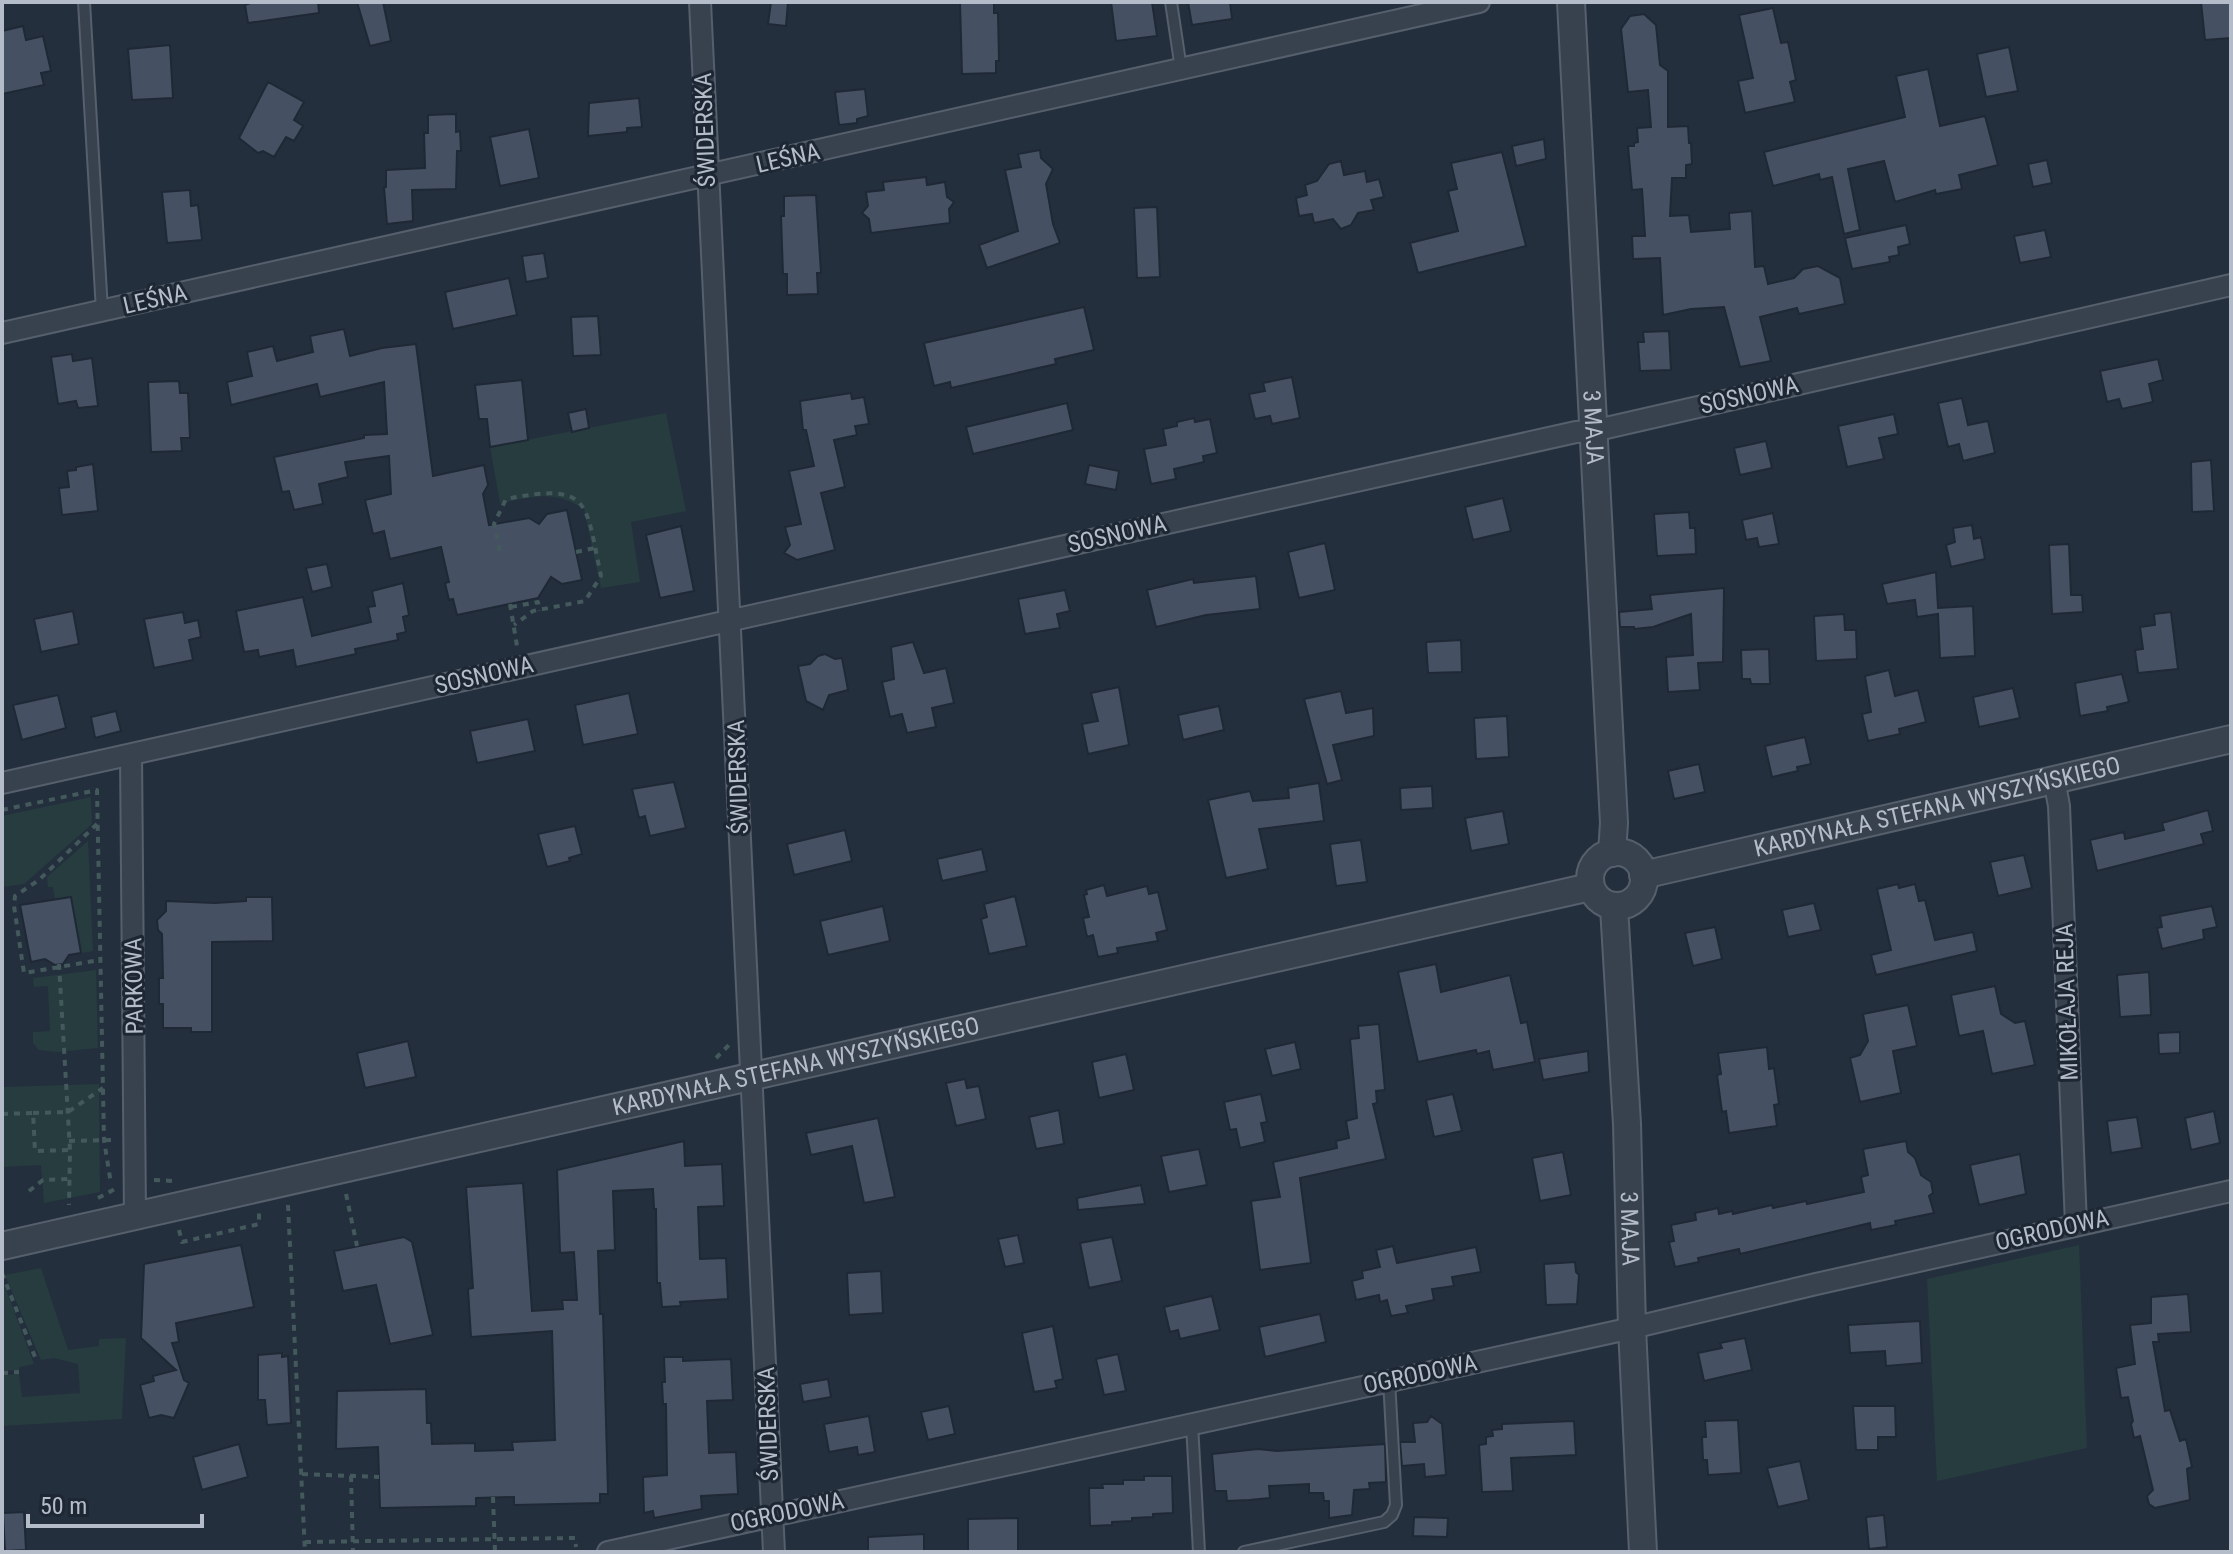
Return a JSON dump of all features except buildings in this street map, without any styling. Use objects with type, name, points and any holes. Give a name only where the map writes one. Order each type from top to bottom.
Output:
[{"type":"street","name":"ŚWIDERSKA","points":[[700,2],[774,1552]]},
{"type":"street","name":"LEŚNA","points":[[2,333],[1479,2]]},
{"type":"street","name":"3 MAJA","points":[[1571,2],[1614,823],[1612,853]]},
{"type":"street","name":"SOSNOWA","points":[[2,783],[1560,435],[1593,431],[2231,285]]},
{"type":"street","name":"KARDYNAŁA STEFANA WYSZYŃSKIEGO","points":[[1643,875],[2231,739]]},
{"type":"street","name":"PARKOWA","points":[[131,755],[135,1217]]},
{"type":"street","name":"MIKOŁAJA REJA","points":[[2054,779],[2059,806],[2076,1225]]},
{"type":"street","points":[[1612,853],[1629,855],[1641,867],[1643,875],[1641,892],[1629,904],[1614,907],[1597,899],[1590,887],[1592,867],[1597,860],[1612,853]]},
{"type":"street","name":"KARDYNAŁA STEFANA WYSZYŃSKIEGO","points":[[2,1246],[1590,887]]},
{"type":"street","name":"3 MAJA","points":[[1614,907],[1627,1124],[1632,1328],[1643,1552]]},
{"type":"street","name":"OGRODOWA","points":[[608,1552],[1632,1328],[2231,1191]]},
{"type":"lane","points":[[84,2],[102,311]]},
{"type":"lane","points":[[1171,2],[1181,69]]},
{"type":"lane","points":[[1244,1552],[1384,1522],[1392,1515],[1396,1505],[1389,1380]]},
{"type":"lane","points":[[1192,1424],[1199,1552]]},
{"type":"path","points":[[500,551],[494,524],[506,499],[543,491],[562,493],[586,508],[601,576],[585,601],[533,611],[514,625]]},
{"type":"path","points":[[576,552],[595,548]]},
{"type":"path","points":[[517,646],[510,606],[538,602],[539,611]]},
{"type":"path","points":[[2,810],[97,790],[104,1140],[112,1190]]},
{"type":"path","points":[[97,824],[39,880],[15,896],[14,906],[24,973],[100,960]]},
{"type":"path","points":[[60,966],[70,1150],[69,1206]]},
{"type":"path","points":[[2,1114],[68,1112],[103,1088]]},
{"type":"path","points":[[33,1113],[35,1151],[70,1150]]},
{"type":"path","points":[[69,1141],[135,1139]]},
{"type":"path","points":[[29,1191],[43,1180],[69,1179]]},
{"type":"path","points":[[346,1193],[357,1246]]},
{"type":"path","points":[[288,1205],[305,1552]]},
{"type":"path","points":[[179,1230],[182,1242],[259,1224],[259,1213],[273,1208]]},
{"type":"path","points":[[2,1273],[37,1362]]},
{"type":"path","points":[[2,1373],[19,1372]]},
{"type":"path","points":[[302,1474],[379,1477]]},
{"type":"path","points":[[351,1476],[353,1552]]},
{"type":"path","points":[[493,1497],[495,1552]]},
{"type":"path","points":[[305,1542],[575,1538],[576,1547]]},
{"type":"green space","points":[[666,413],[686,511],[631,522],[640,582],[601,588],[584,509],[563,499],[543,496],[500,503],[490,447]]},
{"type":"green space","points":[[91,797],[92,824],[24,884],[2,887],[2,816]]},
{"type":"green space","points":[[88,841],[93,951],[81,953],[71,897],[55,899],[53,887],[48,887],[47,877]]},
{"type":"green space","points":[[96,970],[98,1048],[57,1052],[39,1050],[33,1043],[33,1032],[50,1031],[48,986],[34,987],[33,978]]},
{"type":"green space","points":[[99,1084],[100,1192],[44,1203],[41,1165],[2,1167],[2,1087]]},
{"type":"green space","points":[[2079,1245],[2087,1448],[1937,1481],[1927,1279]]},
{"type":"green space","points":[[41,1268],[68,1350],[99,1346],[99,1339],[126,1338],[122,1419],[2,1426],[2,1375],[19,1374],[22,1397],[80,1393],[78,1364],[54,1358],[41,1360],[5,1275]]},
{"type":"green space","points":[[2,1279],[34,1364],[20,1367],[19,1370],[2,1371]]}]
